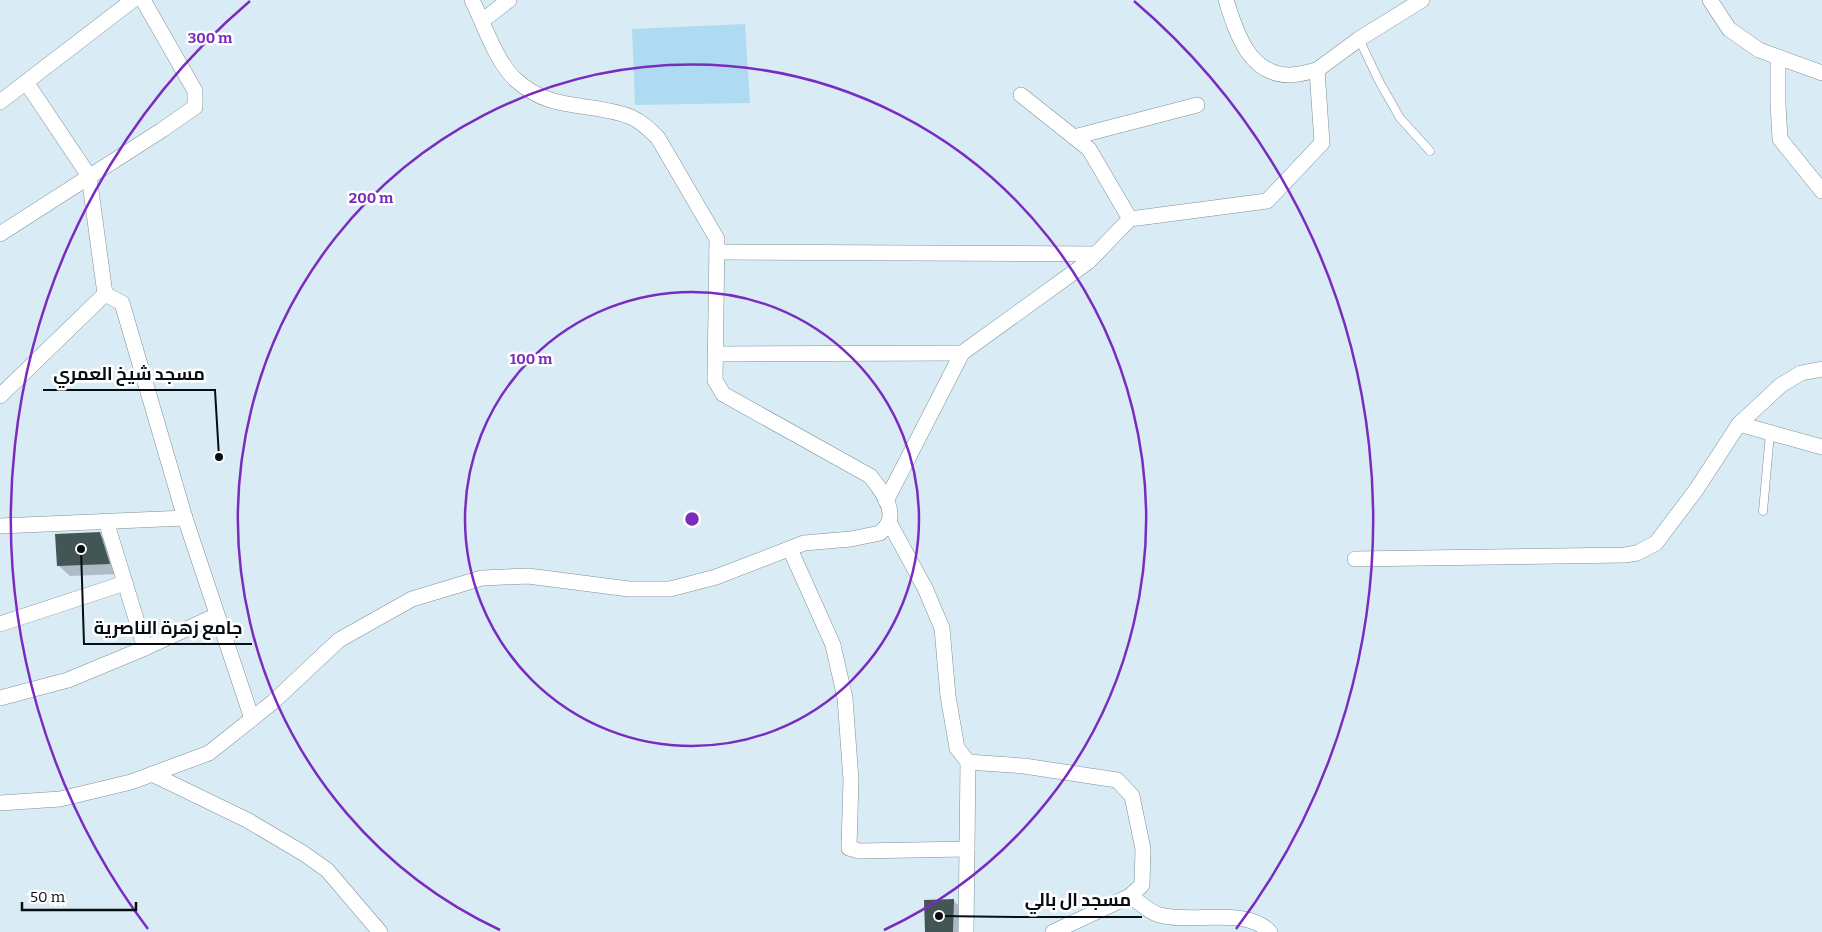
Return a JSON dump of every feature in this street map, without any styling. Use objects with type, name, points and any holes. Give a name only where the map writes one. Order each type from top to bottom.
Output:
[{"type":"street","points":[[0,102],[133,0]]},
{"type":"street","points":[[0,234],[195,107],[195,91],[143,0]]},
{"type":"street","points":[[472,0],[500,59],[515,79],[536,95],[561,104],[611,111],[632,118],[648,128],[658,138],[717,239],[714,380],[723,394],[870,476],[882,492],[889,509],[889,522],[925,588],[942,628],[948,696],[958,748],[968,762],[966,932]]},
{"type":"street","points":[[482,21],[509,0]]},
{"type":"street","points":[[1226,0],[1237,36],[1250,56],[1262,66],[1276,73],[1290,75],[1317,70],[1359,39],[1422,0]]},
{"type":"street","points":[[1714,1],[1728,29],[1759,50],[1822,73]]},
{"type":"street","points":[[1778,57],[1780,139],[1822,191]]},
{"type":"street","points":[[886,500],[962,353],[1088,262],[1130,219],[1267,202],[1322,143],[1317,70]]},
{"type":"street","points":[[26,82],[90,176],[105,294]]},
{"type":"street","points":[[1021,95],[1089,149],[1130,219]]},
{"type":"street","points":[[1074,137],[1197,105]]},
{"type":"street","points":[[717,252],[1096,254]]},
{"type":"street","points":[[0,396],[105,294]]},
{"type":"street","points":[[105,294],[122,303],[185,518],[252,719]]},
{"type":"street","points":[[715,354],[962,353]]},
{"type":"street","points":[[1355,559],[1625,555],[1637,553],[1656,543],[1668,529],[1739,424],[1781,385],[1802,373],[1822,369]]},
{"type":"street","points":[[1739,424],[1822,447]]},
{"type":"street","points":[[0,526],[185,518]]},
{"type":"street","points":[[106,521],[145,648]]},
{"type":"street","points":[[0,803],[60,799],[131,782],[209,753],[273,702],[339,640],[412,599],[482,578],[528,576],[629,589],[670,589],[716,578],[804,543],[851,539],[880,533],[889,522]]},
{"type":"street","points":[[790,549],[833,645],[845,698],[851,780],[849,848],[859,851],[967,849]]},
{"type":"street","points":[[0,624],[125,583]]},
{"type":"street","points":[[0,698],[68,680],[217,615]]},
{"type":"street","points":[[968,762],[1024,766],[1117,780],[1132,796],[1143,849],[1142,885],[1131,896],[1054,932]]},
{"type":"street","points":[[152,774],[247,820],[303,853],[327,870],[380,932]]},
{"type":"street","points":[[1131,896],[1159,915],[1187,918],[1236,918],[1258,922],[1270,932]]},
{"type":"lane","points":[[1359,39],[1379,81],[1400,118],[1430,151]]},
{"type":"lane","points":[[1763,511],[1770,433]]},
{"type":"shaded area","points":[[745,24],[750,103],[635,105],[632,29]]},
{"type":"building","points":[[100,532],[110,564],[57,566],[55,534]]},
{"type":"building","points":[[954,899],[953,932],[925,932],[924,900]]},
{"type":"place","name":"مسجد شيخ العمري","points":[[219,457]]},
{"type":"place","name":"جامع زهرة الناصرية","points":[[81,549]]},
{"type":"place","name":"مسجد ال بالي","points":[[939,916]]}]
